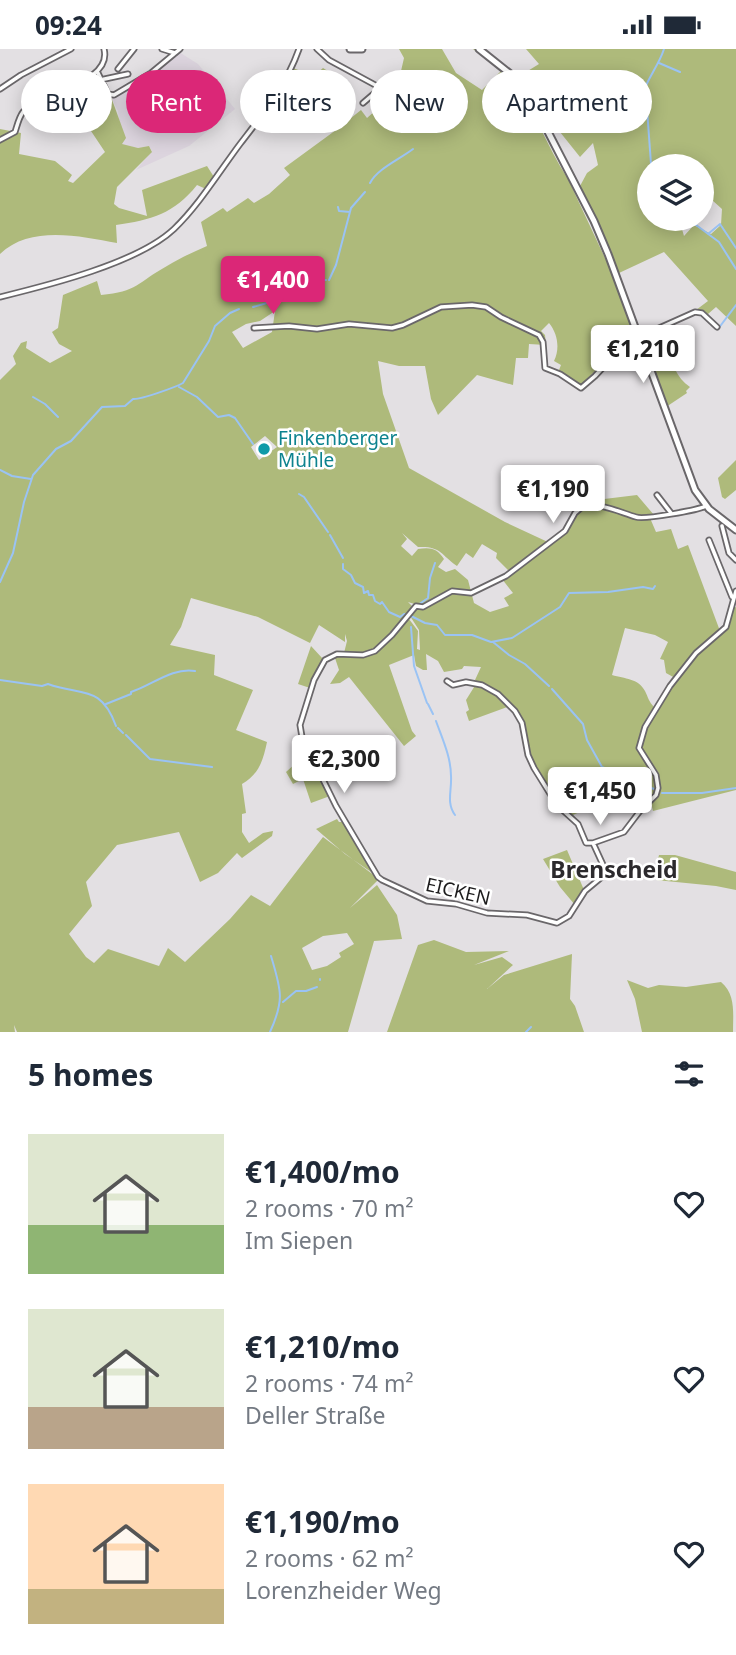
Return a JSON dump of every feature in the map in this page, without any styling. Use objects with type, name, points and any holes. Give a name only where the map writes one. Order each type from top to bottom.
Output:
[{"type":"main road","points":[[350,49],[362,49]]},
{"type":"main road","points":[[479,49],[518,80],[528,93],[608,253],[692,483],[706,506],[736,530]]},
{"type":"street","points":[[0,89],[71,49]]},
{"type":"street","points":[[99,70],[105,58],[104,49]]},
{"type":"street","points":[[118,69],[128,51],[134,49]]},
{"type":"street","points":[[162,49],[175,53]]},
{"type":"street","points":[[112,95],[150,73],[180,49]]},
{"type":"street","points":[[0,297],[67,280],[144,250],[165,237],[188,213],[277,95],[299,49]]},
{"type":"street","points":[[317,49],[329,60],[377,86],[377,91],[363,103]]},
{"type":"street","points":[[0,140],[15,132],[21,116]]},
{"type":"street","points":[[254,328],[289,326],[317,329],[349,324],[394,328],[441,307],[486,307],[541,337],[546,369],[560,374],[581,388],[638,334],[695,312],[702,313],[717,327]]},
{"type":"street","points":[[657,495],[671,513],[692,511],[706,506]]},
{"type":"street","name":"EICKEN","points":[[591,844],[604,868],[602,877],[585,891],[569,916],[557,923],[527,915],[487,913],[456,904],[427,901],[378,877],[336,806],[302,737],[300,725],[314,680],[325,660],[333,655],[363,655],[375,651],[393,635],[416,607],[423,607],[452,591],[471,593],[506,576],[565,531],[575,513],[583,506],[612,509],[641,518],[671,513]]},
{"type":"street","points":[[722,526],[729,553],[736,560]]},
{"type":"street","points":[[709,541],[715,550],[733,599]]},
{"type":"street","points":[[447,681],[453,685],[466,682],[482,685],[498,694],[515,711],[522,723],[528,755],[534,768],[557,805],[578,824],[583,838],[591,844],[624,832],[656,795],[656,775],[639,748],[645,727],[687,663],[723,631],[729,620],[736,591]]},
{"type":"shaded area","points":[[179,52],[203,70],[152,70]]},
{"type":"shaded area","points":[[126,87],[126,133],[205,133],[189,146],[136,170],[152,151],[149,146],[138,148],[121,145],[118,111],[112,96]]},
{"type":"shaded area","points":[[226,98],[235,109],[226,116]]},
{"type":"green space","points":[[399,49],[442,49],[454,70],[401,70],[404,58]]},
{"type":"green space","points":[[473,49],[477,49],[501,70]]},
{"type":"green space","points":[[526,49],[736,49],[736,326],[716,307],[708,314],[696,310],[708,301],[664,252],[619,273],[638,326],[636,325],[610,254],[612,251],[608,250],[571,174],[580,186],[587,173],[598,165],[593,143],[580,157],[561,133],[652,133],[652,70],[529,70],[539,64]]},
{"type":"green space","points":[[468,81],[482,90],[482,133],[543,133],[568,179],[605,258],[607,255],[634,329],[633,332],[629,321],[632,334],[581,385],[559,370],[561,365],[554,361],[557,342],[549,323],[541,331],[545,335],[546,345],[529,344],[528,358],[516,358],[513,385],[477,375],[438,415],[431,399],[425,366],[399,366],[378,361],[383,394],[409,468],[505,522],[550,543],[565,532],[579,509],[588,506],[606,508],[633,517],[650,518],[656,532],[671,529],[678,549],[688,545],[720,631],[694,651],[675,678],[666,673],[664,660],[660,659],[668,642],[655,635],[625,628],[612,675],[639,684],[654,707],[637,745],[655,776],[656,792],[638,812],[604,807],[588,809],[571,816],[552,796],[535,771],[528,754],[522,723],[513,707],[475,680],[481,667],[464,666],[462,669],[444,672],[438,661],[426,654],[427,670],[416,666],[414,655],[389,665],[416,736],[404,746],[349,677],[340,683],[330,684],[339,670],[334,655],[370,654],[385,642],[367,652],[344,653],[347,641],[345,634],[345,642],[319,625],[310,643],[258,617],[191,598],[181,627],[170,645],[215,655],[214,675],[253,690],[236,730],[267,742],[259,766],[253,776],[242,784],[246,813],[242,814],[242,832],[249,843],[263,833],[273,831],[272,836],[242,858],[237,853],[218,873],[200,882],[179,832],[117,845],[86,882],[92,906],[69,934],[86,957],[94,963],[108,949],[159,966],[168,948],[185,962],[251,895],[270,906],[323,837],[379,879],[350,908],[377,885],[397,915],[402,939],[374,941],[348,1032],[17,1032],[14,1025],[15,1032],[0,1032],[0,380],[16,364],[13,356],[21,343],[27,341],[26,348],[50,363],[72,351],[59,344],[52,332],[58,328],[63,295],[97,281],[101,295],[122,291],[207,246],[201,222],[223,208],[227,212],[248,198],[254,203],[269,194],[290,175],[284,168],[332,133],[356,133],[356,114],[361,110],[367,118],[370,115],[370,133],[468,133]],"holes":[[[275,311],[272,332],[243,348],[232,332],[246,324],[260,321]],[[265,436],[277,447],[259,460],[251,447]],[[402,533],[418,547],[436,549],[457,566],[466,553],[473,558],[482,544],[497,553],[496,558],[510,572],[522,563],[502,579],[513,593],[504,598],[509,606],[490,612],[474,603],[468,580],[455,569],[446,572],[438,567],[444,559],[433,549],[418,549],[412,556],[401,546],[407,539]],[[408,602],[424,607],[415,609],[410,616],[419,630],[420,650],[417,649],[418,631],[409,619],[391,636],[412,606]],[[347,933],[354,944],[339,953],[341,957],[327,966],[312,970],[302,948],[323,936]]]},
{"type":"green space","points":[[112,100],[126,138],[122,144],[138,148],[149,146],[152,152],[117,187],[114,204],[147,216],[142,190],[207,166],[214,177],[206,189],[197,185],[180,203],[161,214],[116,225],[117,243],[71,236],[40,236],[12,245],[0,254],[0,129],[21,133],[19,154],[55,161],[72,175],[68,181],[73,183],[105,152],[92,133],[112,133]]},
{"type":"green space","points":[[544,133],[546,133],[562,161],[560,164]]},
{"type":"green space","points":[[562,166],[565,169],[606,254],[568,179]]},
{"type":"green space","points":[[643,341],[649,351],[667,345],[678,374],[690,387],[687,393],[666,407]]},
{"type":"green space","points":[[736,460],[736,490],[725,499],[722,497],[718,478]]},
{"type":"green space","points":[[637,495],[654,515],[642,518],[587,504],[588,501]]},
{"type":"green space","points":[[736,607],[736,790],[653,811],[651,803],[658,796],[659,774],[641,748],[647,724],[680,674],[725,631],[733,608]]},
{"type":"green space","points":[[311,646],[323,659],[310,688],[298,684]]},
{"type":"green space","points":[[476,684],[490,690],[510,706],[469,721],[466,700]]},
{"type":"green space","points":[[308,752],[330,796],[311,803],[303,779],[293,784],[286,772]]},
{"type":"green space","points":[[337,819],[344,822],[374,874],[316,829]]},
{"type":"green space","points":[[567,850],[584,890],[575,905],[543,859]]},
{"type":"green space","points":[[659,855],[675,855],[736,872],[736,890],[656,880]]},
{"type":"green space","points":[[434,940],[466,952],[509,951],[474,965],[502,957],[513,965],[487,989],[504,975],[572,954],[570,999],[584,1032],[387,1032],[418,945]]},
{"type":"green space","points":[[627,980],[648,988],[659,985],[686,987],[721,982],[731,998],[733,1032],[642,1032],[635,999]]},
{"type":"waterway","points":[[650,154],[647,109],[645,102],[641,100],[645,86],[664,49]]},
{"type":"waterway","points":[[659,63],[680,72]]},
{"type":"waterway","points":[[370,183],[383,169],[413,149]]},
{"type":"waterway","points":[[329,280],[336,265],[351,208],[365,192]]},
{"type":"waterway","points":[[338,207],[339,211],[350,212]]},
{"type":"waterway","points":[[708,234],[720,224],[736,248]]},
{"type":"waterway","points":[[704,231],[719,242],[736,269]]},
{"type":"waterway","points":[[253,307],[284,298],[293,291],[295,281],[326,280]]},
{"type":"waterway","points":[[718,329],[736,305]]},
{"type":"waterway","points":[[0,582],[13,553],[33,475],[56,449],[71,441],[102,407],[125,406],[133,399],[183,383],[209,341],[215,326],[239,309]]},
{"type":"waterway","points":[[179,387],[197,397],[218,417],[229,415],[235,418],[253,444]]},
{"type":"waterway","points":[[33,397],[58,417]]},
{"type":"waterway","points":[[0,470],[12,476],[31,479]]},
{"type":"waterway","points":[[299,494],[304,497],[328,532]]},
{"type":"waterway","points":[[330,535],[343,558]]},
{"type":"waterway","points":[[418,605],[428,598],[435,563]]},
{"type":"waterway","points":[[343,564],[343,569],[351,575],[355,583],[363,587],[364,593],[368,591],[369,595],[373,595],[375,601],[380,604],[382,602],[389,612],[400,617],[408,615]]},
{"type":"waterway","points":[[411,616],[437,625],[445,635],[472,635],[491,642],[512,638],[560,607],[569,593],[608,592],[643,587],[653,589],[655,586]]},
{"type":"waterway","points":[[411,627],[414,666],[427,703]]},
{"type":"waterway","points":[[493,642],[525,664],[549,686]]},
{"type":"waterway","points":[[106,704],[170,674],[195,671]]},
{"type":"waterway","points":[[0,680],[42,686],[48,684],[97,697],[104,703],[116,726]]},
{"type":"waterway","points":[[552,689],[583,724],[587,740],[602,767],[654,789]]},
{"type":"waterway","points":[[428,704],[433,714]]},
{"type":"waterway","points":[[436,721],[450,762],[450,801],[455,815]]},
{"type":"waterway","points":[[118,728],[123,733]]},
{"type":"waterway","points":[[126,735],[150,759],[212,767]]},
{"type":"waterway","points":[[662,793],[702,793],[736,788]]},
{"type":"waterway","points":[[270,1032],[280,1002],[271,956]]},
{"type":"waterway","points":[[283,1002],[296,991],[317,987]]},
{"type":"waterway","points":[[526,1032],[531,1027]]},
{"type":"place","name":"Finkenberger Mühle","points":[[264,449]]},
{"type":"district","name":"Brenscheid","points":[[614,870]]}]
